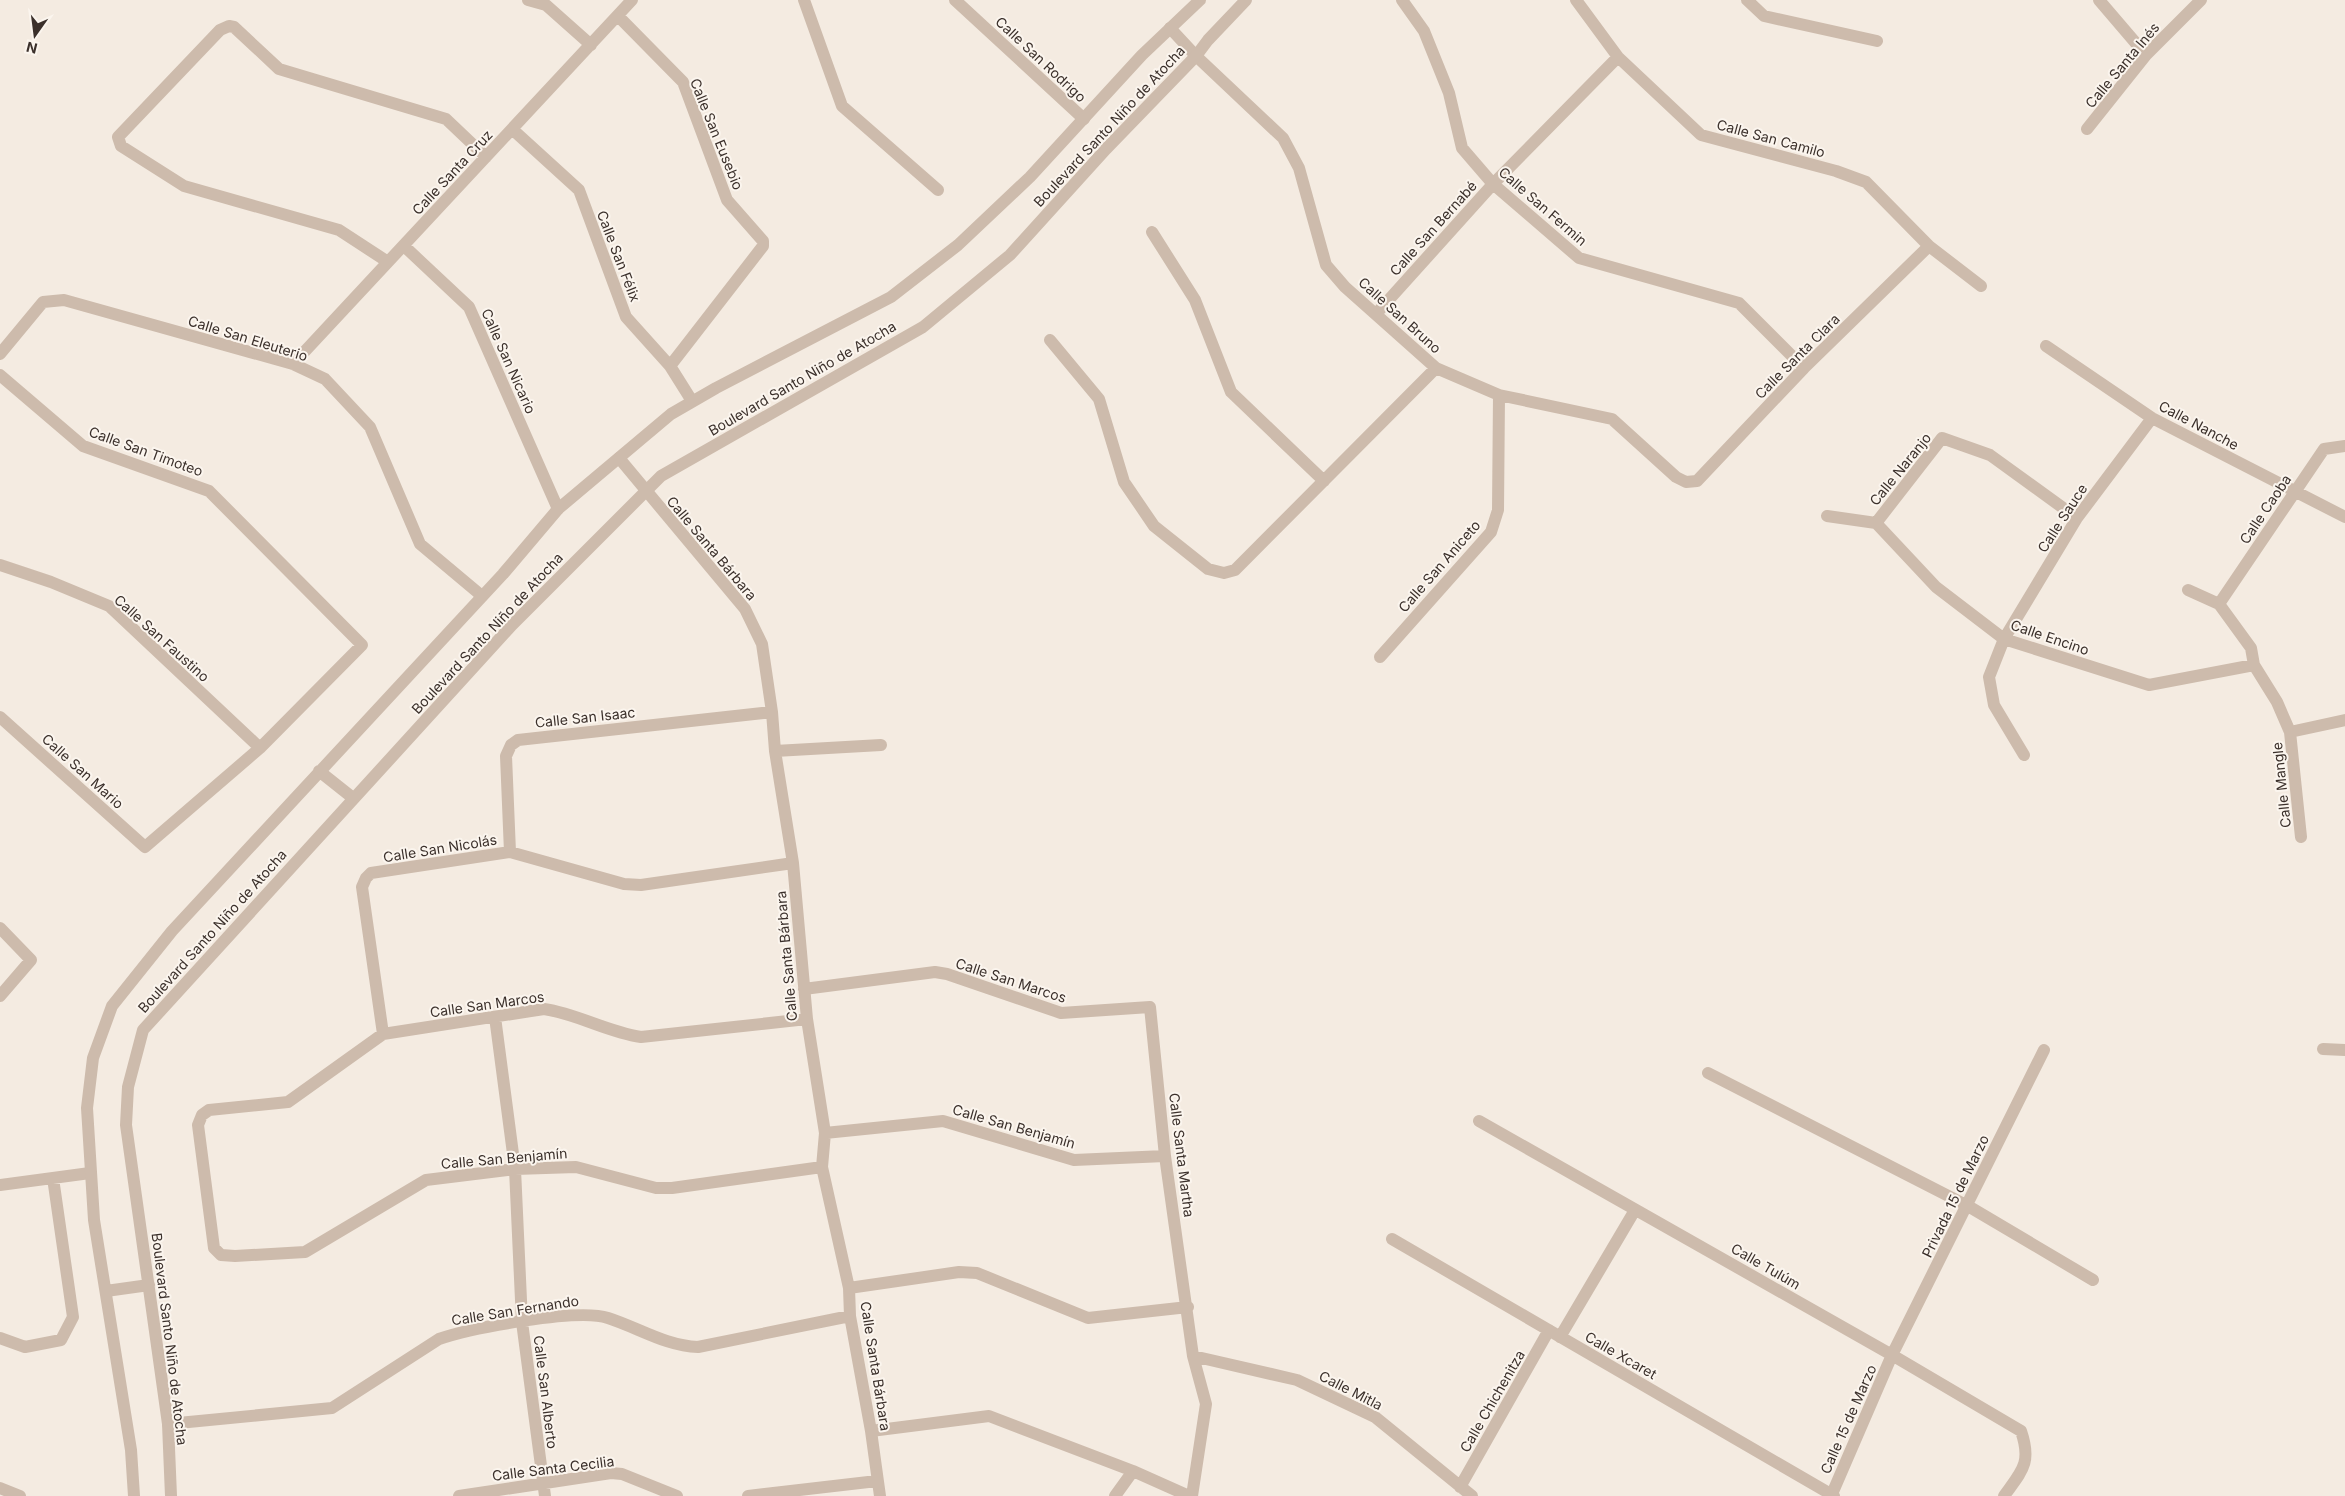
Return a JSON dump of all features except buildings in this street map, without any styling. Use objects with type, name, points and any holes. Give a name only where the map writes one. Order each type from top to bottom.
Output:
[{"type":"street","points":[[528,0],[546,5],[590,45]]},
{"type":"street","name":"Calle Santa Cruz","points":[[293,364],[632,0]]},
{"type":"street","points":[[804,0],[842,106],[938,190]]},
{"type":"street","name":"Calle San Rodrigo","points":[[955,0],[1084,119]]},
{"type":"street","name":"Boulevard Santo Niño de Atocha","points":[[134,1496],[131,1450],[94,1220],[87,1108],[93,1058],[112,1006],[172,930],[482,596],[558,508],[671,414],[692,401],[891,297],[958,245],[1030,177],[1142,54],[1200,0]]},
{"type":"street","name":"Boulevard Santo Niño de Atocha","points":[[171,1496],[168,1424],[126,1125],[128,1087],[143,1030],[512,625],[661,476],[923,327],[1010,254],[1246,0]]},
{"type":"street","name":"Calle San Fermin","points":[[1402,0],[1424,31],[1445,84],[1462,148],[1493,184],[1579,258],[1739,304],[1804,368]]},
{"type":"street","name":"Calle San Camilo","points":[[1576,0],[1618,57],[1701,135],[1836,171],[1866,182],[1929,246],[1981,286]]},
{"type":"street","points":[[1747,0],[1764,16],[1877,41]]},
{"type":"street","points":[[2099,0],[2146,56]]},
{"type":"street","name":"Calle Santa Inés","points":[[2087,129],[2146,56],[2201,0]]},
{"type":"street","name":"Calle San Eusebio","points":[[618,16],[683,82],[727,200],[763,241],[762,246],[670,366]]},
{"type":"street","points":[[388,262],[340,230],[184,186],[121,146],[118,137],[220,30],[229,26],[234,27],[279,69],[446,119],[486,157]]},
{"type":"street","name":"Calle San Bruno","points":[[1170,28],[1196,56],[1283,138],[1299,168],[1326,265],[1345,287],[1436,368],[1499,395],[1612,420],[1676,477],[1686,482]]},
{"type":"street","name":"Calle San Bernabé","points":[[1376,314],[1493,184],[1618,57]]},
{"type":"street","name":"Calle San Félix","points":[[512,129],[579,190],[626,317],[670,366],[692,401]]},
{"type":"street","points":[[1152,232],[1195,300],[1231,392],[1324,481]]},
{"type":"street","name":"Calle San Nicario","points":[[404,246],[469,306],[558,508]]},
{"type":"street","name":"Calle Santa Clara","points":[[1686,482],[1697,481],[1804,368],[1929,246]]},
{"type":"street","name":"Calle San Eleuterio","points":[[0,354],[43,302],[64,300],[293,364],[325,379],[370,427],[420,544],[482,596]]},
{"type":"street","points":[[1050,340],[1099,399],[1124,482],[1154,526],[1208,569],[1224,573],[1235,570],[1436,368]]},
{"type":"street","name":"Calle Nanche","points":[[2046,346],[2152,418],[2345,517]]},
{"type":"street","name":"Calle San Timoteo","points":[[0,375],[83,446],[209,491],[362,645],[260,748]]},
{"type":"street","name":"Calle San Aniceto","points":[[1380,657],[1491,532],[1498,510],[1499,395]]},
{"type":"street","name":"Calle Sauce","points":[[2024,755],[1994,705],[1989,677],[2004,639],[2077,518],[2152,418]]},
{"type":"street","name":"Calle Naranjo","points":[[1876,523],[1942,438],[1990,455],[2077,518]]},
{"type":"street","name":"Calle Caoba","points":[[2219,604],[2324,449],[2345,446]]},
{"type":"street","name":"Calle Santa Bárbara","points":[[619,458],[744,609],[762,644],[772,712],[775,751],[793,863],[807,1019],[825,1133],[822,1167],[849,1288],[850,1316],[871,1430],[880,1496]]},
{"type":"street","points":[[1827,516],[1876,523]]},
{"type":"street","name":"Calle Encino","points":[[1876,523],[1936,587],[2004,639],[2149,685],[2254,665]]},
{"type":"street","name":"Calle San Faustino","points":[[0,565],[51,582],[109,606],[260,748]]},
{"type":"street","name":"Calle Mangle","points":[[2188,590],[2219,604],[2251,648],[2254,665],[2277,702],[2290,732],[2302,837]]},
{"type":"street","name":"Calle San Isaac","points":[[510,852],[506,756],[510,745],[518,740],[772,712]]},
{"type":"street","name":"Calle San Mario","points":[[0,717],[145,847],[260,748]]},
{"type":"street","points":[[2290,732],[2345,720]]},
{"type":"street","points":[[775,751],[881,745]]},
{"type":"street","points":[[319,771],[354,798]]},
{"type":"street","name":"Calle San Nicolás","points":[[383,1034],[362,887],[366,878],[371,873],[510,852],[624,884],[641,885],[793,863]]},
{"type":"street","points":[[0,928],[31,960],[0,996]]},
{"type":"street","name":"Calle San Marcos","points":[[804,988],[935,972],[948,974],[1061,1013],[1150,1007]]},
{"type":"street","name":"Calle Santa Martha","points":[[1150,1007],[1165,1156],[1194,1356],[1206,1404],[1190,1496]]},
{"type":"street","name":"Calle San Marcos","points":[[235,1256],[221,1255],[214,1248],[198,1125],[202,1115],[209,1110],[288,1102],[383,1034],[544,1009],[559,1011],[622,1034],[641,1037],[807,1019]]},
{"type":"street","name":"Calle San Alberto","points":[[494,1016],[515,1169],[522,1322],[544,1490]]},
{"type":"street","points":[[2323,1049],[2345,1050]]},
{"type":"street","name":"Privada 15 de Marzo","points":[[1892,1355],[1968,1206],[2044,1050]]},
{"type":"street","points":[[1708,1072],[1968,1206],[2093,1280]]},
{"type":"street","name":"Calle San Benjamín","points":[[825,1133],[943,1121],[1074,1160],[1165,1156]]},
{"type":"street","name":"Calle Tulúm","points":[[1478,1121],[1892,1355],[2021,1431],[2027,1449],[2024,1469],[2004,1496]]},
{"type":"street","name":"Calle San Benjamín","points":[[235,1256],[305,1252],[426,1180],[515,1169],[576,1167],[656,1188],[672,1188],[822,1167]]},
{"type":"street","points":[[0,1184],[90,1173]]},
{"type":"street","points":[[0,1338],[25,1347],[61,1340],[73,1317],[52,1178]]},
{"type":"street","name":"Calle Chichenitza","points":[[1468,1493],[1554,1333],[1635,1210]]},
{"type":"street","name":"Calle Xcaret","points":[[1392,1239],[1833,1495]]},
{"type":"street","points":[[849,1288],[960,1272],[977,1273],[1088,1318],[1188,1307]]},
{"type":"street","points":[[106,1291],[149,1285]]},
{"type":"street","name":"Calle San Fernando","points":[[168,1424],[332,1408],[439,1339],[453,1334],[522,1322],[587,1314],[607,1317],[680,1346],[698,1347],[850,1316]]},
{"type":"street","name":"Calle 15 de Marzo","points":[[1833,1495],[1892,1355]]},
{"type":"street","name":"Calle Mitla","points":[[1194,1356],[1297,1380],[1375,1417],[1468,1493]]},
{"type":"street","points":[[871,1430],[989,1416],[1133,1471],[1190,1496]]},
{"type":"street","points":[[1115,1496],[1133,1471]]},
{"type":"street","name":"Calle Santa Cecilia","points":[[459,1496],[544,1490],[611,1473],[622,1474],[677,1496]]},
{"type":"street","points":[[748,1496],[877,1481]]},
{"type":"street","points":[[0,1488],[20,1496]]}]
